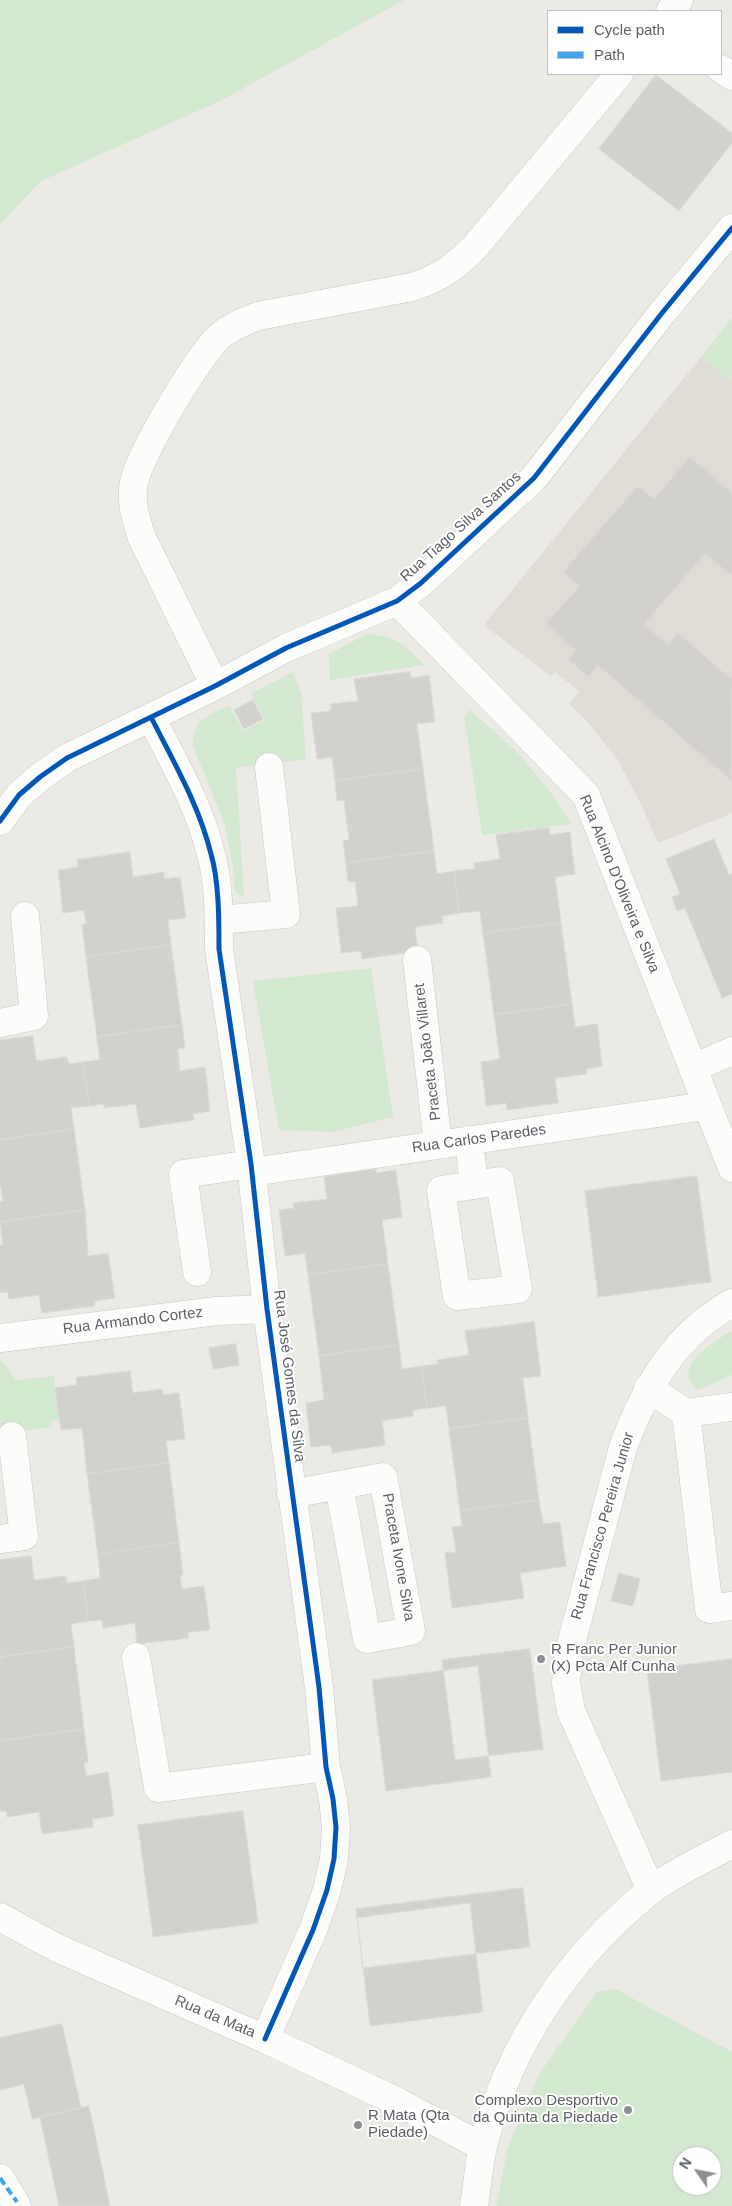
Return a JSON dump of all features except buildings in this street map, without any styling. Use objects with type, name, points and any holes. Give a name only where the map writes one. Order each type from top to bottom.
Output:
[{"type":"street","points":[[671,10],[679,0]]},
{"type":"street","points":[[215,686],[142,538],[132,499],[134,483],[141,459],[195,368],[220,336],[239,324],[258,316],[412,287],[433,281],[451,270],[474,248],[617,75]]},
{"type":"street","name":"Rua Tiago Silva Santos","points":[[0,821],[19,795],[67,758],[215,686],[286,648],[397,601],[421,583],[534,478],[662,313],[732,228]]},
{"type":"street","name":"Rua Alcino D'Oliveira e Silva","points":[[397,601],[586,795],[693,1068],[706,1106],[732,1168]]},
{"type":"street","name":"Rua José Gomes da Silva","points":[[150,717],[200,818],[212,855],[219,920],[219,949],[252,1168],[267,1309],[319,1687],[326,1767],[333,1799],[336,1827],[334,1859],[313,1930],[265,2039]]},
{"type":"street","points":[[219,920],[286,914],[269,767]]},
{"type":"street","points":[[0,1023],[34,1016],[25,916]]},
{"type":"street","name":"Praceta João Villaret","points":[[417,960],[438,1145]]},
{"type":"street","points":[[693,1068],[732,1050]]},
{"type":"street","name":"Rua Carlos Paredes","points":[[197,1272],[183,1174],[252,1168],[438,1145],[706,1106]]},
{"type":"street","points":[[469,1140],[474,1185]]},
{"type":"street","name":"Rua Francisco Pereira Junior","points":[[651,1890],[570,1711],[566,1683],[572,1640],[623,1447],[648,1388],[666,1360],[683,1341],[705,1321],[732,1303]]},
{"type":"street","name":"Rua Armando Cortez","points":[[0,1338],[217,1311],[267,1309]]},
{"type":"street","points":[[648,1388],[686,1413],[732,1407]]},
{"type":"street","points":[[686,1413],[709,1609],[732,1606]]},
{"type":"street","points":[[0,1539],[24,1536],[12,1436]]},
{"type":"street","name":"Praceta Ivone Silva","points":[[291,1494],[339,1485],[383,1477],[412,1631],[368,1639],[339,1485]]},
{"type":"street","points":[[136,1657],[158,1788],[326,1767]]},
{"type":"street","points":[[474,2206],[483,2147],[509,2070],[547,2001],[579,1960],[651,1890],[732,1844]]},
{"type":"street","name":"Rua da Mata","points":[[0,1917],[57,1948],[265,2039],[398,2102],[483,2147]]},
{"type":"street","points":[[0,2178],[17,2204]]},
{"type":"shaded area","points":[[701,357],[732,382],[732,813],[658,843],[641,804],[616,757],[585,719],[569,704],[579,691],[555,672],[551,676],[484,625]]},
{"type":"green space","points":[[0,0],[404,0],[222,100],[41,181],[0,224]]},
{"type":"green space","points":[[732,318],[732,382],[701,357]]},
{"type":"green space","points":[[367,634],[386,637],[399,642],[424,665],[330,680],[329,654]]},
{"type":"green space","points":[[293,672],[301,693],[306,759],[236,768],[244,895],[238,895],[234,888],[235,879],[225,825],[193,746],[193,737],[198,724],[208,716],[229,705],[243,731],[265,720],[251,693]]},
{"type":"green space","points":[[470,710],[518,753],[548,789],[572,824],[482,835],[464,716]]},
{"type":"green space","points":[[371,968],[393,1117],[333,1132],[279,1130],[253,981]]},
{"type":"green space","points":[[732,1331],[732,1375],[698,1390],[690,1382],[688,1373],[691,1365],[705,1349]]},
{"type":"green space","points":[[0,1361],[2,1361],[16,1380],[54,1376],[59,1420],[51,1421],[52,1427],[0,1433]]},
{"type":"green space","name":"Complexo Desportivo da Quinta da Piedade","points":[[615,1989],[732,2052],[732,2206],[496,2206],[508,2147],[540,2073],[597,1992]]},
{"type":"marked path","points":[[0,2178],[17,2202]]},
{"type":"cycle path","points":[[0,821],[19,795],[67,758],[215,686],[286,648],[397,601],[421,583],[534,478],[662,313],[732,228]]},
{"type":"cycle path","points":[[151,717],[200,818],[216,876],[219,949],[251,1164],[267,1309],[319,1687],[326,1767],[333,1799],[336,1827],[334,1859],[327,1890],[313,1930],[265,2039]]},
{"type":"place","name":"R Franc Per Junior (X) Pcta Alf Cunha","points":[[541,1659]]},
{"type":"place","name":"Complexo Desportivo da Quinta da Piedade","points":[[628,2110]]},
{"type":"place","name":"R Mata (Qta Piedade)","points":[[358,2125]]}]
